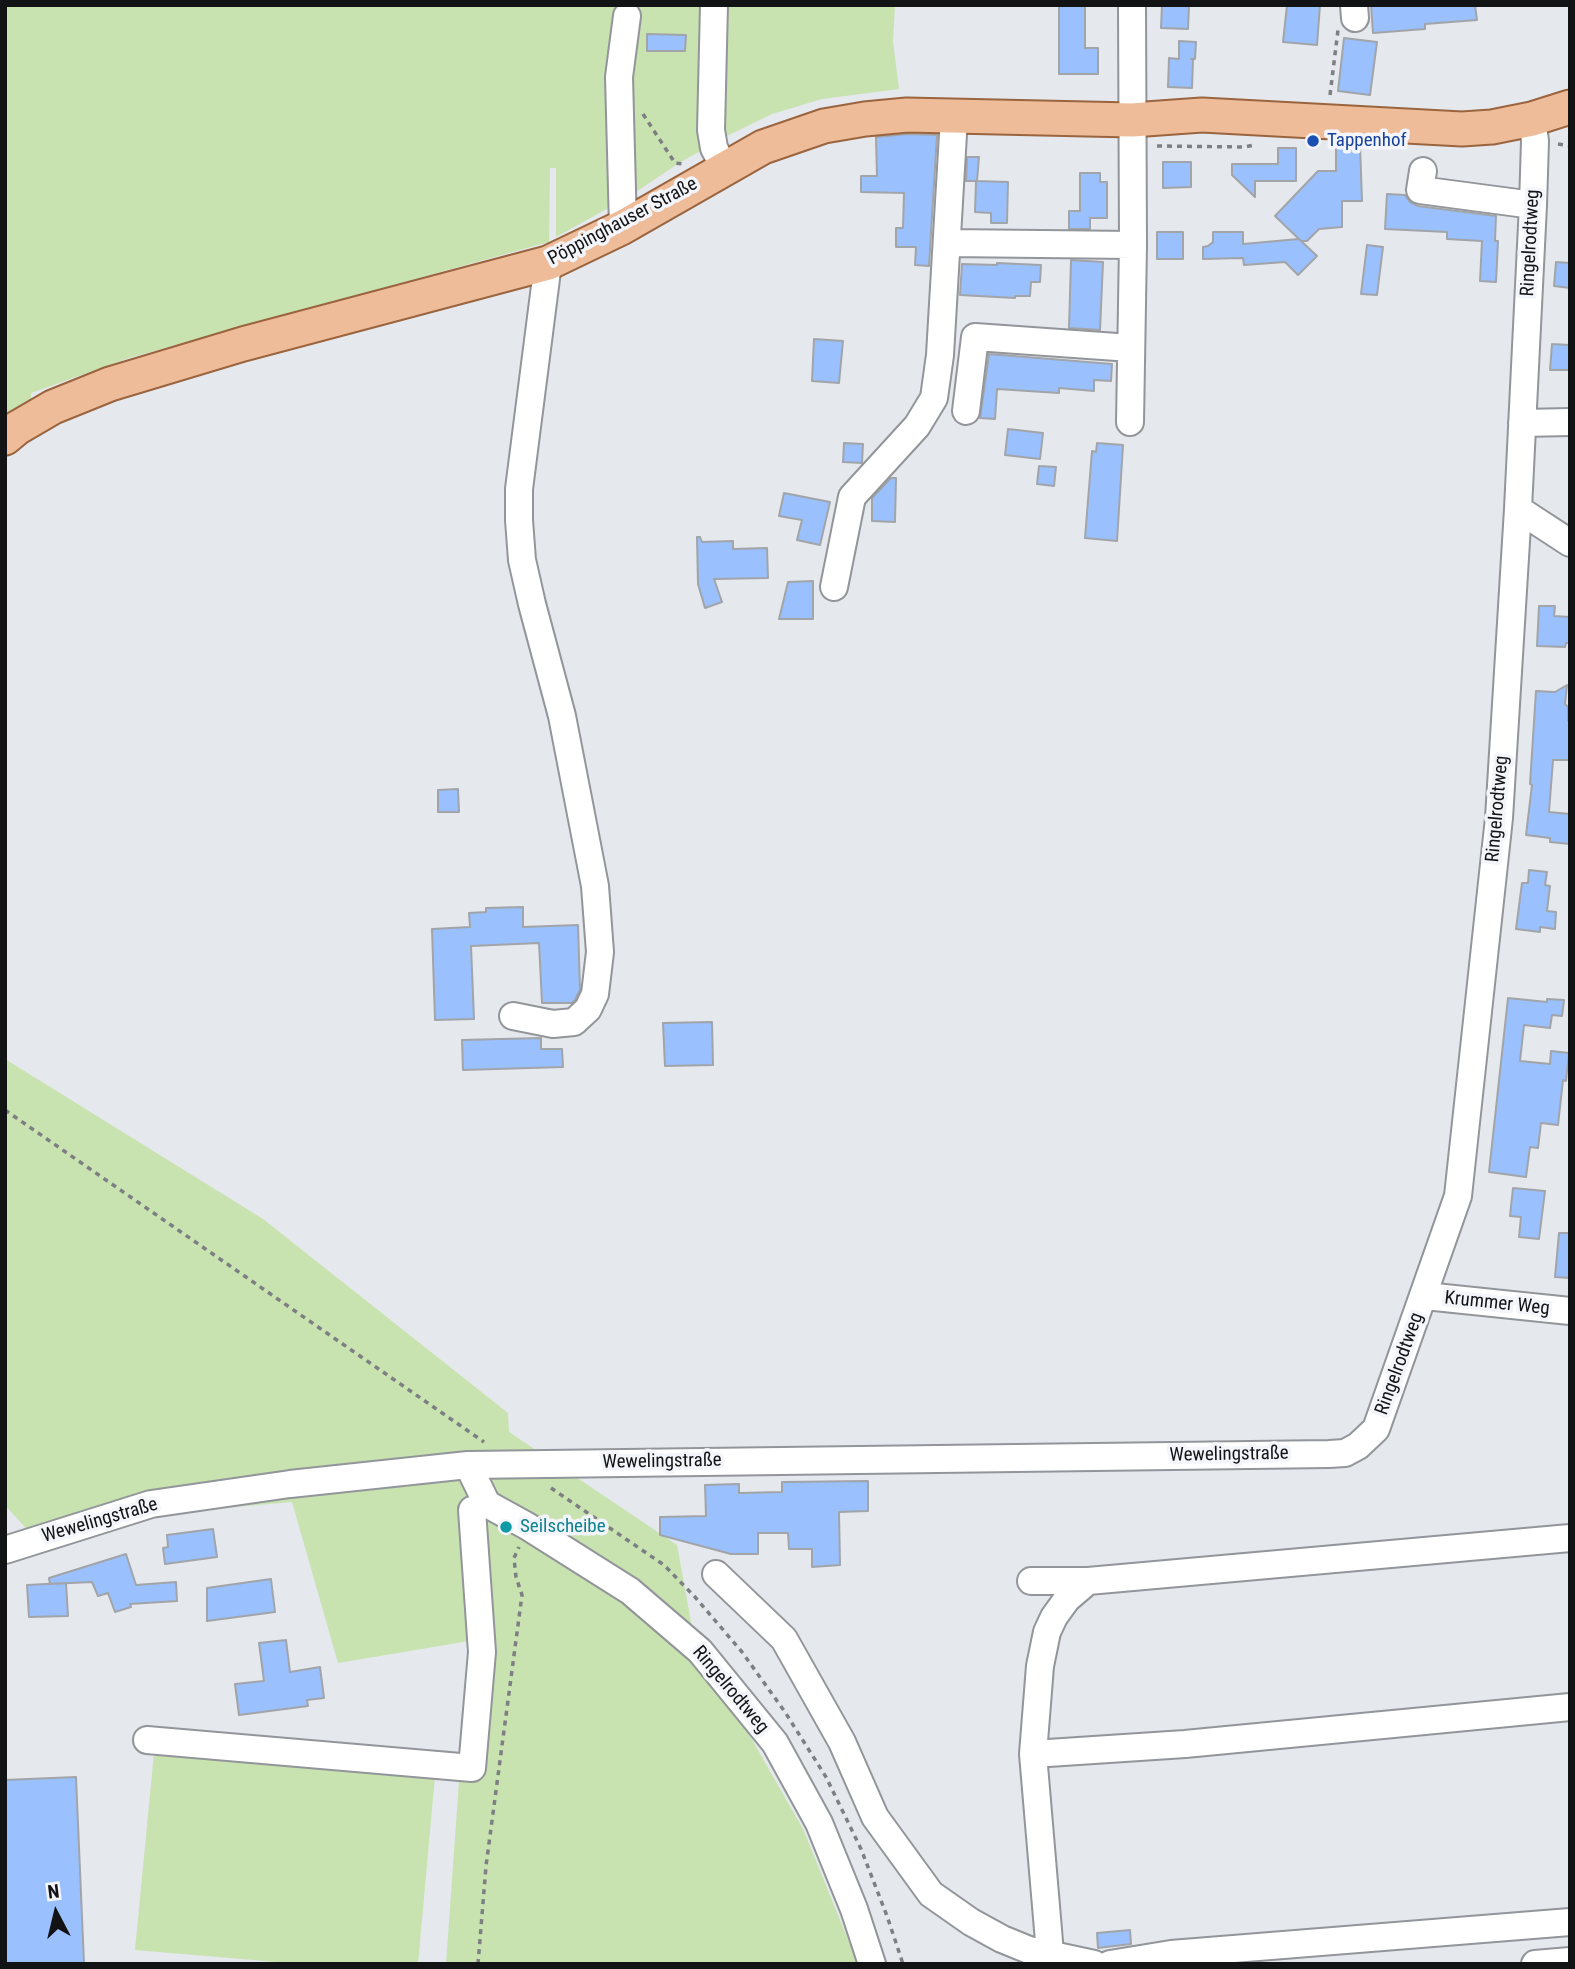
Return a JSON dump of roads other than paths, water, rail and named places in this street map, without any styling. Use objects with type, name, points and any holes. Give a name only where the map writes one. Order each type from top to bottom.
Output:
[{"type":"main road","name":"Pöppinghauser Straße","points":[[5,438],[53,407],[110,384],[243,344],[548,263],[623,227],[763,147],[824,126],[907,115],[1132,120],[1202,116],[1462,129],[1492,127],[1532,119],[1570,107]]},
{"type":"street","points":[[714,5],[711,130],[714,148],[724,169]]},
{"type":"street","points":[[1130,422],[1133,246],[1132,5]]},
{"type":"street","points":[[623,227],[619,77],[626,16]]},
{"type":"street","points":[[834,587],[852,497],[917,426],[934,398],[940,355],[948,243],[954,117]]},
{"type":"street","name":"Ringelrodtweg","points":[[1329,1454],[1345,1453],[1358,1446],[1376,1429],[1458,1196],[1499,818],[1533,205],[1535,141],[1532,119]]},
{"type":"street","points":[[1423,171],[1420,190],[1533,205]]},
{"type":"street","points":[[948,243],[1133,246]]},
{"type":"street","points":[[513,1016],[553,1024],[574,1022],[588,1009],[595,994],[600,952],[595,886],[562,716],[524,571],[519,520],[519,489],[548,263]]},
{"type":"street","points":[[966,411],[975,337],[1131,348]]},
{"type":"street","points":[[1522,423],[1570,422]]},
{"type":"street","points":[[1518,509],[1570,544]]},
{"type":"street","name":"Krummer Weg","points":[[1425,1296],[1570,1311]]},
{"type":"street","name":"Wewelingstraße","points":[[5,1550],[151,1504],[290,1484],[468,1465],[1329,1454]]},
{"type":"street","name":"Ringelrodtweg","points":[[468,1465],[486,1504],[527,1526],[630,1591],[701,1651],[775,1743],[819,1823],[854,1909],[872,1964]]},
{"type":"street","points":[[147,1740],[471,1768],[482,1652],[472,1510]]},
{"type":"street","points":[[1031,1581],[1088,1581],[1570,1538]]},
{"type":"street","points":[[716,1574],[784,1639],[842,1742],[875,1817],[931,1894],[971,1922],[1002,1939],[1029,1950],[1094,1964]]},
{"type":"street","points":[[1050,1953],[1033,1754],[1040,1667],[1047,1632],[1054,1617],[1067,1599],[1088,1581]]},
{"type":"street","points":[[1033,1754],[1197,1743],[1570,1707]]},
{"type":"street","points":[[1110,1964],[1171,1954],[1570,1922]]},
{"type":"street","points":[[1535,1964],[1570,1961]]},
{"type":"place","name":"Tappenhof","points":[[1313,141]]},
{"type":"place","name":"Seilscheibe","points":[[506,1527]]}]
